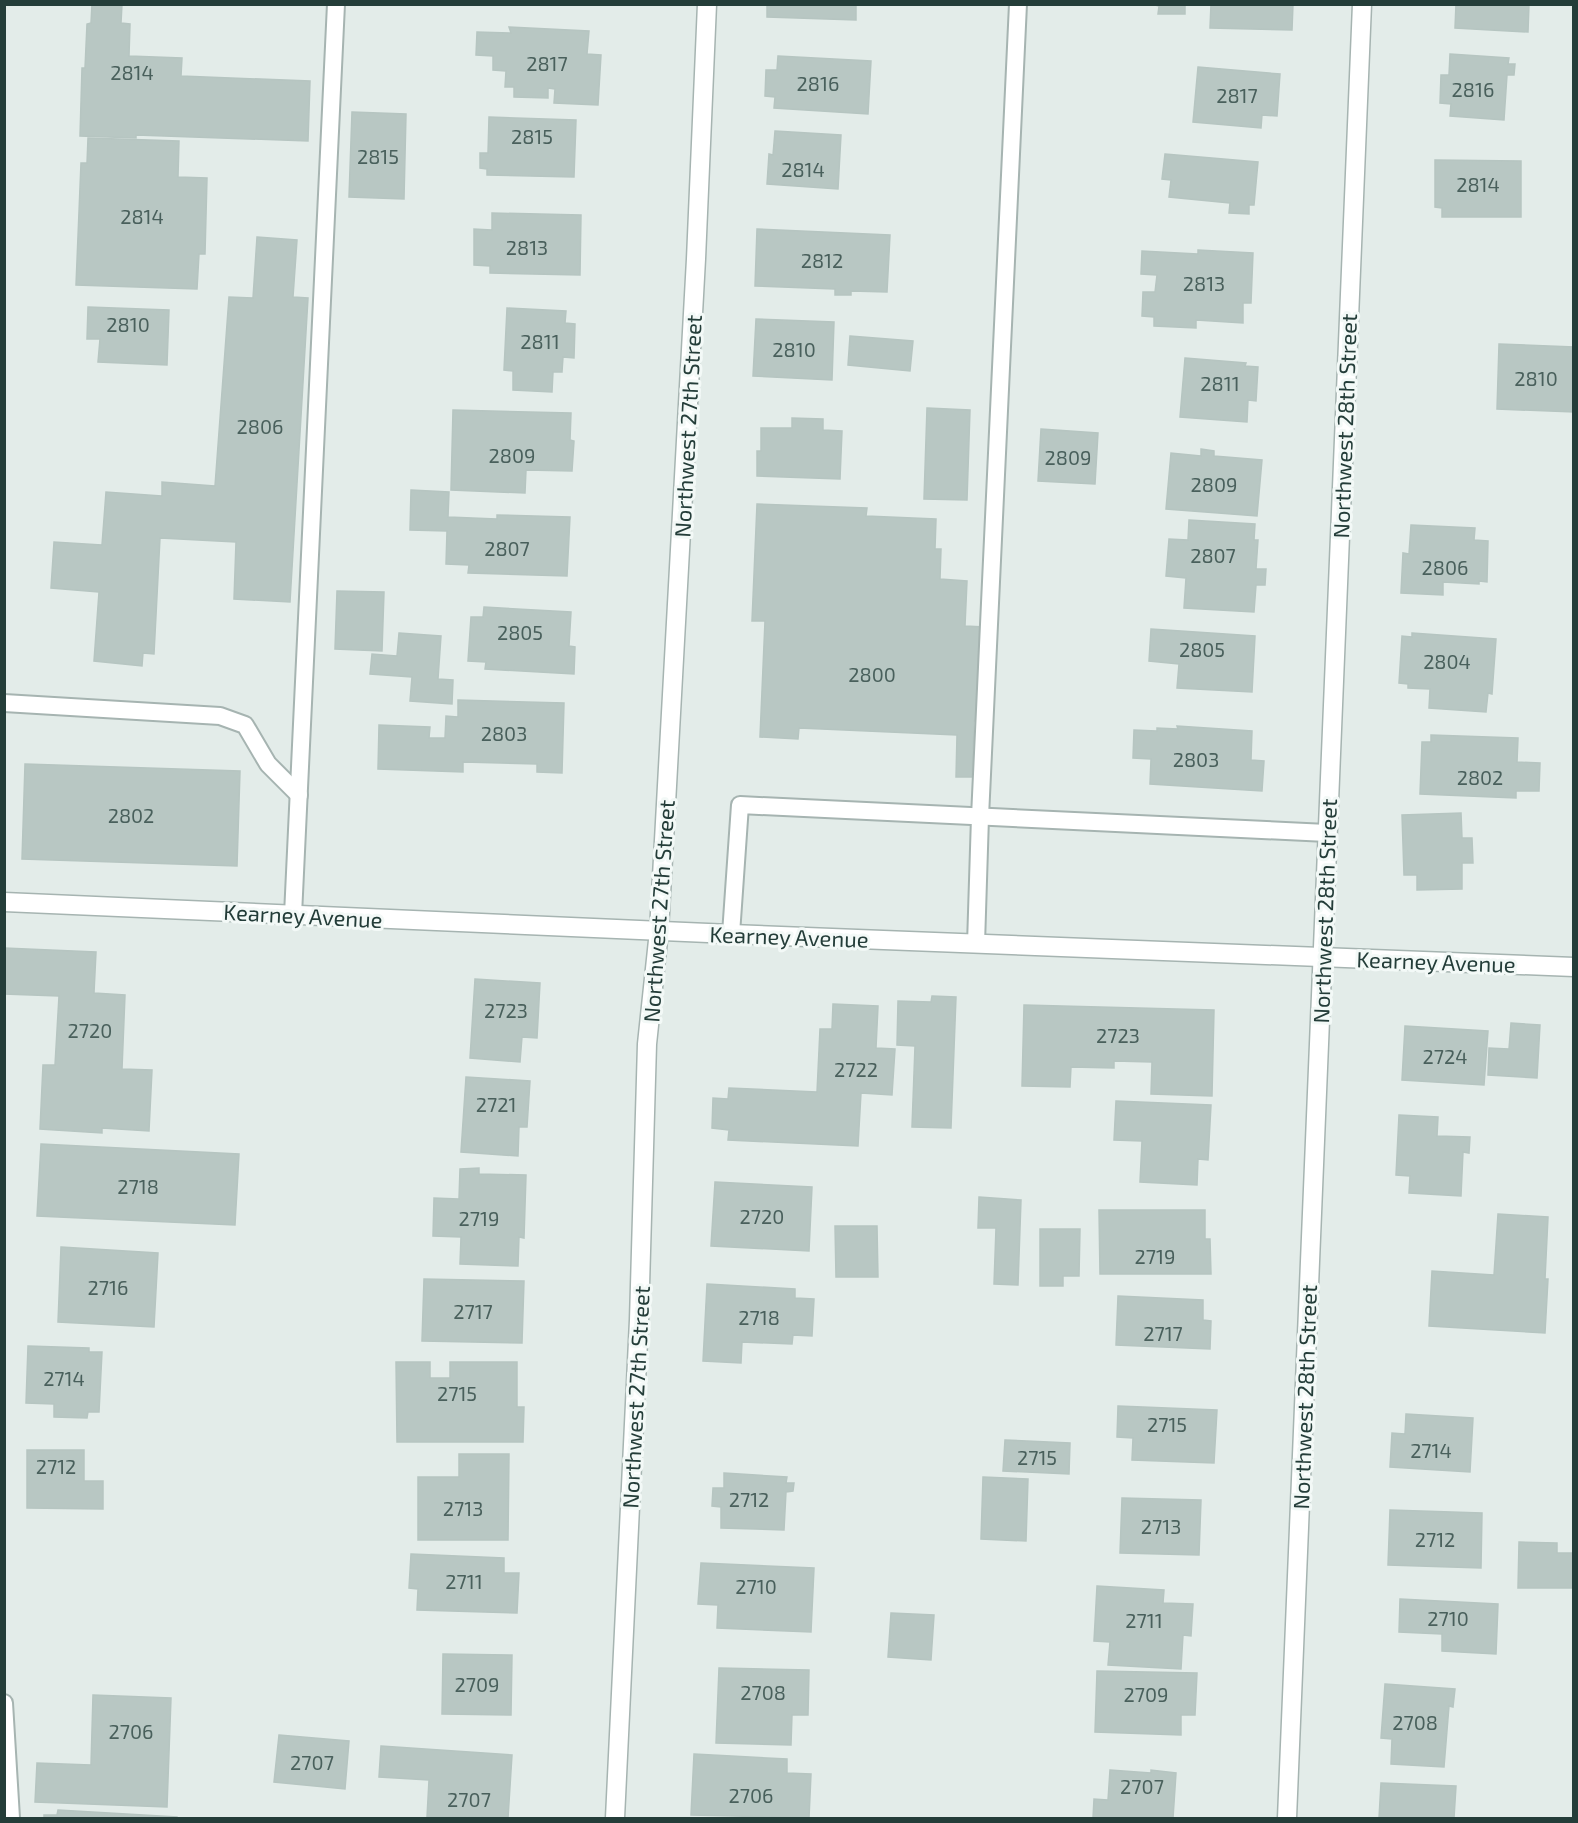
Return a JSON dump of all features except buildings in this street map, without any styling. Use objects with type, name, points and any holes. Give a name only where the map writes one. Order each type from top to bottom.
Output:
[{"type":"street","name":"Northwest 27th Street","points":[[615,1818],[639,1320],[647,1044],[659,931],[696,259],[707,4]]},
{"type":"street","name":"Northwest 28th Street","points":[[1287,1818],[1362,4]]},
{"type":"street","name":"Kearney Avenue","points":[[4,902],[731,934],[1574,967]]},
{"type":"lane","points":[[293,915],[336,4]]},
{"type":"lane","points":[[976,944],[1018,4]]},
{"type":"lane","points":[[4,703],[220,716],[245,725],[268,764],[299,795]]},
{"type":"lane","points":[[731,934],[740,805],[1327,833]]},
{"type":"lane","points":[[4,1703],[11,1818]]}]
